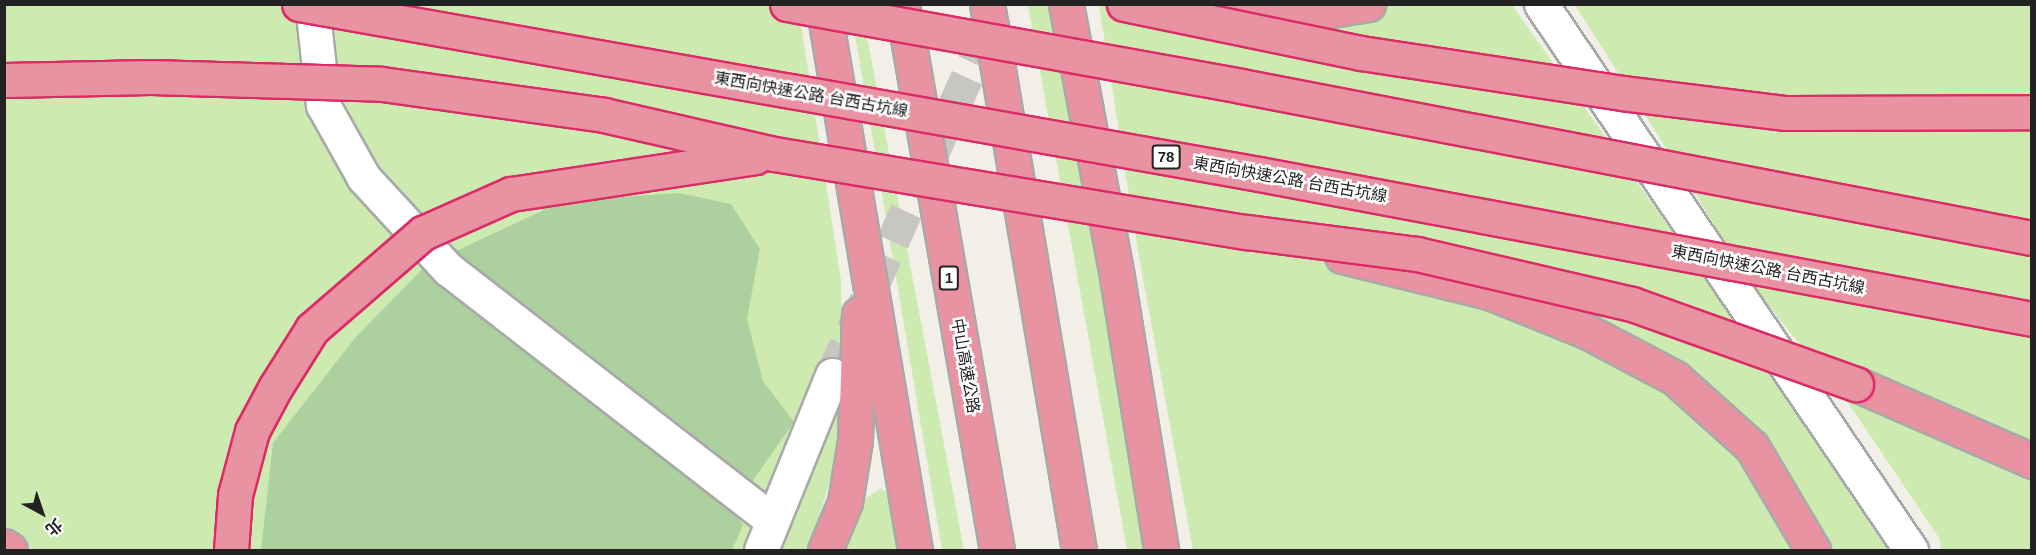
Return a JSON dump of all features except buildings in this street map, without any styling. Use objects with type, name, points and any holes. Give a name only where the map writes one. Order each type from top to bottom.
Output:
[{"type":"highway","name":"東西向快速公路 台西古坑線","points":[[299,4],[1259,174],[2031,320]]},
{"type":"highway","points":[[787,4],[1275,93],[2031,238]]},
{"type":"highway","points":[[823,4],[915,550]]},
{"type":"highway","name":"中山高速公路","points":[[902,4],[997,550]]},
{"type":"highway","points":[[987,4],[1079,550]]},
{"type":"highway","points":[[1066,4],[1117,277],[1146,473],[1161,550]]},
{"type":"highway","points":[[1124,4],[1361,53],[1622,93],[1751,109],[1786,113],[2031,112]]},
{"type":"highway","points":[[1137,4],[1234,14],[1326,11],[1368,4]]},
{"type":"highway","points":[[4,80],[151,77],[382,84],[604,115],[774,154],[1247,232],[1417,254],[1632,304],[1856,384],[2031,460]]},
{"type":"highway","points":[[231,550],[237,484],[252,431],[275,388],[312,329],[423,233],[511,194],[774,154]]},
{"type":"highway","points":[[1247,232],[1489,292],[1586,331],[1675,378],[1752,447],[1813,550]]},
{"type":"highway","points":[[825,550],[845,501],[855,440],[862,243]]},
{"type":"highway","points":[[1146,473],[1175,550]]},
{"type":"highway","points":[[4,546],[10,550]]},
{"type":"street","points":[[312,4],[323,105],[364,178],[448,269],[767,536],[832,375]]},
{"type":"street","points":[[1541,4],[1911,550]]},
{"type":"green space","points":[[5,5],[798,5],[841,280],[843,437],[809,550],[34,550],[5,526]]},
{"type":"green space","points":[[850,5],[861,5],[964,550],[942,550]]},
{"type":"green space","points":[[1028,5],[1050,5],[1149,550],[1127,550]]},
{"type":"green space","points":[[1099,5],[1512,5],[1897,550],[1193,550],[1138,252]]},
{"type":"green space","points":[[1575,5],[2031,5],[2031,550],[1941,550],[1939,538],[1853,410],[1756,290]]},
{"type":"green space","points":[[679,193],[731,204],[760,249],[747,319],[763,381],[794,422],[749,486],[454,252],[563,201]]},
{"type":"green space","points":[[432,259],[714,485],[743,525],[732,550],[261,550],[273,443],[355,338]]},
{"type":"green space","points":[[881,488],[900,504],[907,550],[847,550],[862,501]]},
{"type":"tunnel","points":[[832,375],[996,14]]}]
